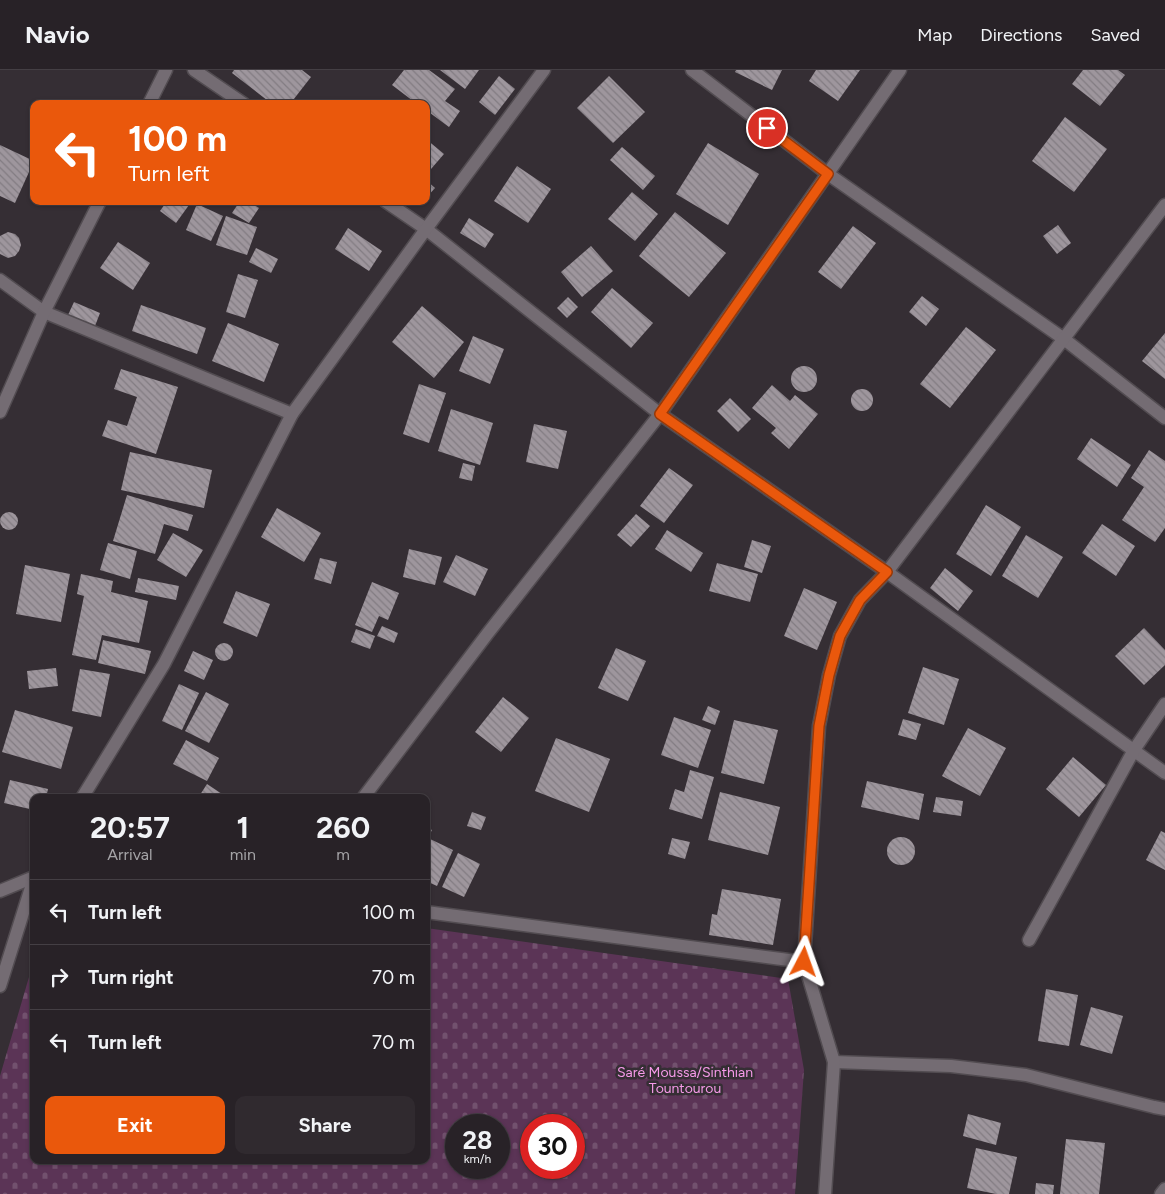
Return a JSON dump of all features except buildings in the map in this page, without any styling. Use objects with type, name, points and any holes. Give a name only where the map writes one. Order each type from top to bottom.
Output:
[{"type":"street","points":[[151,100],[166,70]]},
{"type":"street","points":[[194,70],[238,100]]},
{"type":"street","points":[[84,794],[164,664],[292,414],[544,70]]},
{"type":"street","points":[[692,70],[828,174],[1064,339],[1165,418]]},
{"type":"street","points":[[366,794],[488,633],[660,414],[900,70]]},
{"type":"street","points":[[0,412],[44,312],[98,205]]},
{"type":"street","points":[[391,205],[426,229],[660,414],[887,572],[1165,773]]},
{"type":"street","points":[[825,1194],[834,1062],[804,962],[819,726],[829,675],[840,636],[860,600],[887,572],[1165,205]]},
{"type":"street","points":[[0,280],[44,312],[292,414]]},
{"type":"street","points":[[1029,940],[1134,750],[1165,704]]},
{"type":"street","points":[[0,891],[30,879]]},
{"type":"street","points":[[0,986],[30,888]]},
{"type":"street","points":[[430,913],[804,962]]},
{"type":"street","points":[[834,1062],[951,1066],[1026,1075],[1165,1109]]},
{"type":"street","points":[[1162,1194],[1165,1189]]},
{"type":"green space","name":"Saré Moussa/Sinthian Tountourou","points":[[430,929],[788,979],[804,1070],[795,1194],[0,1194],[0,1076],[30,974],[30,1164],[430,1164]]},
{"type":"route","points":[[767,128],[828,174],[660,414],[887,572],[860,600],[840,636],[829,675],[819,726],[804,962]]}]
